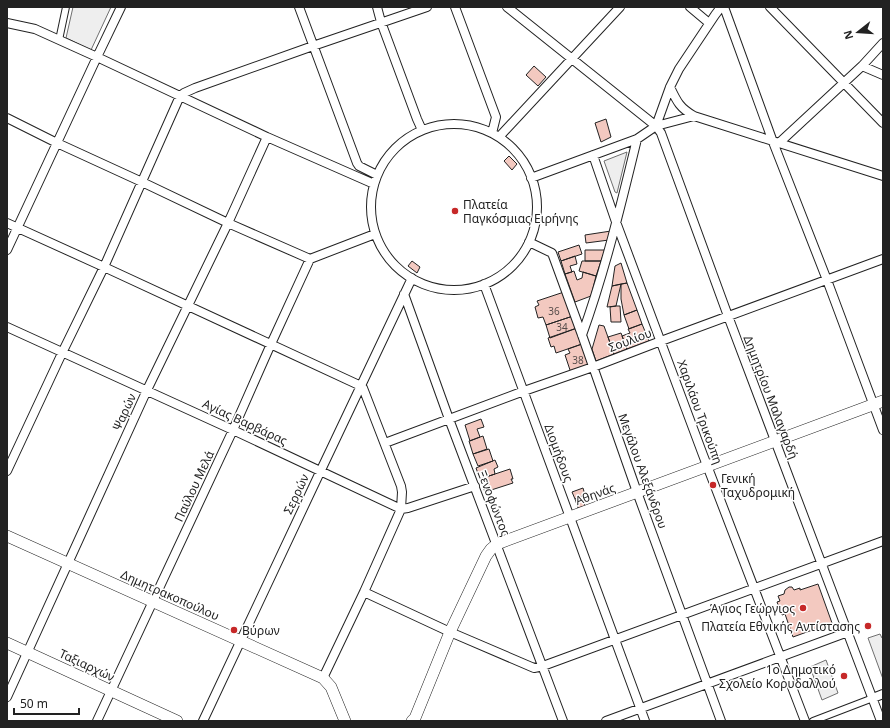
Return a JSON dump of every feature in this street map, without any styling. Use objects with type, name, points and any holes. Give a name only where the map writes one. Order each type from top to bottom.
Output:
[{"type":"main road","name":"Αθηνάς","points":[[497,544],[878,403]]},
{"type":"main road","name":"Δημητρακοπούλου","points":[[7,536],[323,678]]},
{"type":"main road","points":[[415,720],[450,632],[486,556],[497,544]]},
{"type":"main road","name":"Ταξιαρχών","points":[[7,643],[177,721]]},
{"type":"main road","points":[[323,678],[331,687],[345,721]]},
{"type":"street","points":[[59,40],[66,7]]},
{"type":"street","points":[[7,250],[97,57],[122,7]]},
{"type":"street","points":[[299,7],[356,163],[377,175]]},
{"type":"street","points":[[377,7],[381,22],[422,130]]},
{"type":"street","points":[[7,471],[104,266],[180,96],[195,88],[427,7]]},
{"type":"street","points":[[456,7],[496,117],[495,135]]},
{"type":"street","points":[[507,7],[656,126]]},
{"type":"street","points":[[495,135],[620,7]]},
{"type":"street","points":[[690,7],[709,23]]},
{"type":"street","points":[[656,126],[678,69],[709,23],[723,7],[776,142],[827,280],[878,403],[883,430]]},
{"type":"street","points":[[770,7],[883,123]]},
{"type":"street","points":[[7,23],[35,29],[267,137],[374,184]]},
{"type":"street","points":[[776,142],[862,66],[883,43]]},
{"type":"street","points":[[862,66],[883,75]]},
{"type":"street","points":[[670,87],[680,106],[694,116],[883,176]]},
{"type":"street","points":[[532,178],[637,139],[656,126],[694,116]]},
{"type":"street","points":[[7,118],[228,223],[310,259],[375,234]]},
{"type":"street","points":[[442,124],[462,124],[475,126],[495,135],[512,148],[524,162],[532,178],[535,190],[537,204],[534,230],[523,253],[506,272],[495,279],[484,284],[464,289],[441,289],[429,286],[412,278],[395,265],[388,257],[375,234],[372,221],[371,196],[377,175],[386,158],[396,146],[408,137],[422,130],[442,124]]},
{"type":"street","name":"Δημητρίου Μαλαγαρδή","points":[[656,126],[663,140],[881,721]]},
{"type":"street","name":"Ψαρών","points":[[7,697],[147,390],[228,223],[267,137]]},
{"type":"street","points":[[582,335],[591,310],[616,222],[637,139]]},
{"type":"street","name":"Χαριλάου Τρικούπη","points":[[593,155],[616,222],[707,466],[805,721]]},
{"type":"street","points":[[355,176],[359,166]]},
{"type":"street","points":[[7,223],[104,266],[363,388],[401,486],[401,508],[364,592],[323,678]]},
{"type":"street","name":"Μεγάλου Αλεξάνδρου","points":[[529,242],[552,253],[637,492],[721,721]]},
{"type":"street","name":"Παύλου Μελά","points":[[97,721],[154,602],[310,259]]},
{"type":"street","name":"Σουλίου","points":[[385,443],[883,259]]},
{"type":"street","name":"Σερρών","points":[[203,721],[412,278]]},
{"type":"street","name":"Διομήδους","points":[[484,284],[645,721]]},
{"type":"street","name":"Ξενοφώντος","points":[[404,294],[449,419],[563,721]]},
{"type":"street","name":"Αγίας Βαρβάρας","points":[[7,327],[63,351],[401,508]]},
{"type":"street","points":[[401,508],[408,508],[475,486]]},
{"type":"street","points":[[364,592],[450,632],[534,668],[615,640],[883,541]]},
{"type":"street","points":[[606,721],[848,632]]},
{"type":"street","points":[[813,721],[883,694]]},
{"type":"shaded area","points":[[73,7],[111,7],[91,50],[66,38]]},
{"type":"shaded area","points":[[627,152],[617,193],[615,192],[604,161]]},
{"type":"shaded area","points":[[880,634],[883,638],[883,679],[868,638]]},
{"type":"shaded area","points":[[826,660],[838,693],[822,700],[810,667]]},
{"type":"building","points":[[534,66],[546,77],[538,86],[526,75]]},
{"type":"building","points":[[606,119],[611,137],[601,142],[595,123]]},
{"type":"building","points":[[509,156],[517,164],[512,170],[504,161]]},
{"type":"building","points":[[611,231],[609,240],[586,243],[585,235]]},
{"type":"building","points":[[579,245],[582,254],[561,261],[558,252]]},
{"type":"building","points":[[585,250],[605,250],[601,261],[585,261]]},
{"type":"building","points":[[575,256],[577,264],[570,266],[572,272],[565,274],[561,261]]},
{"type":"building","points":[[412,261],[420,267],[417,273],[408,266]]},
{"type":"building","points":[[582,261],[601,261],[596,276],[579,271]]},
{"type":"building","points":[[621,263],[627,283],[612,286],[615,266]]},
{"type":"building","points":[[574,271],[577,280],[582,278],[583,272],[596,276],[591,296],[575,302],[565,274]]},
{"type":"building","points":[[627,283],[637,310],[624,315],[621,299],[621,284]]},
{"type":"building","points":[[621,284],[616,306],[607,307],[612,286]]},
{"type":"building","points":[[564,292],[573,316],[546,325],[543,317],[538,318],[535,307],[539,305],[537,301]]},
{"type":"building","points":[[620,306],[621,322],[611,322],[610,307]]},
{"type":"building","points":[[637,310],[642,324],[629,329],[624,315]]},
{"type":"building","points":[[573,316],[577,328],[550,338],[546,325]]},
{"type":"building","points":[[642,324],[649,341],[627,349],[622,336],[630,333],[628,329]]},
{"type":"building","points":[[599,325],[604,326],[614,354],[596,361],[592,349]]},
{"type":"building","points":[[577,328],[582,344],[556,353],[554,346],[551,347],[548,338]]},
{"type":"building","points":[[621,333],[627,349],[614,354],[608,337]]},
{"type":"building","points":[[582,344],[590,366],[571,373],[565,355],[570,353],[568,349]]},
{"type":"building","points":[[481,419],[484,427],[477,429],[480,437],[470,441],[465,425]]},
{"type":"building","points":[[483,436],[487,449],[473,454],[469,441]]},
{"type":"building","points":[[489,449],[493,461],[478,466],[473,454]]},
{"type":"building","points":[[495,460],[498,467],[494,469],[495,474],[480,479],[476,468]]},
{"type":"building","points":[[510,469],[513,483],[485,492],[480,479]]},
{"type":"building","points":[[583,488],[585,495],[575,499],[572,492]]},
{"type":"building","points":[[582,496],[585,506],[578,508],[575,499]]},
{"type":"building","name":"Άγιος Γεώργιος","points":[[818,584],[832,623],[826,625],[827,628],[819,630],[818,628],[793,637],[785,614],[782,615],[777,602],[780,601],[778,596],[784,594],[785,590],[789,587],[792,587],[794,590],[800,588],[800,590]]},
{"type":"place","name":"Πλατεία Παγκόσμιας Ειρήνης","points":[[455,211]]},
{"type":"place","name":"Γενική Ταχυδρομική","points":[[713,485]]},
{"type":"place","name":"Άγιος Γεώργιος","points":[[803,608]]},
{"type":"place","name":"Πλατεία Εθνικής Αντίστασης","points":[[868,626]]},
{"type":"place","name":"Βύρων","points":[[234,630]]},
{"type":"place","name":"1o Δημοτικό Σχολείο Κορυδαλλού","points":[[844,676]]}]
